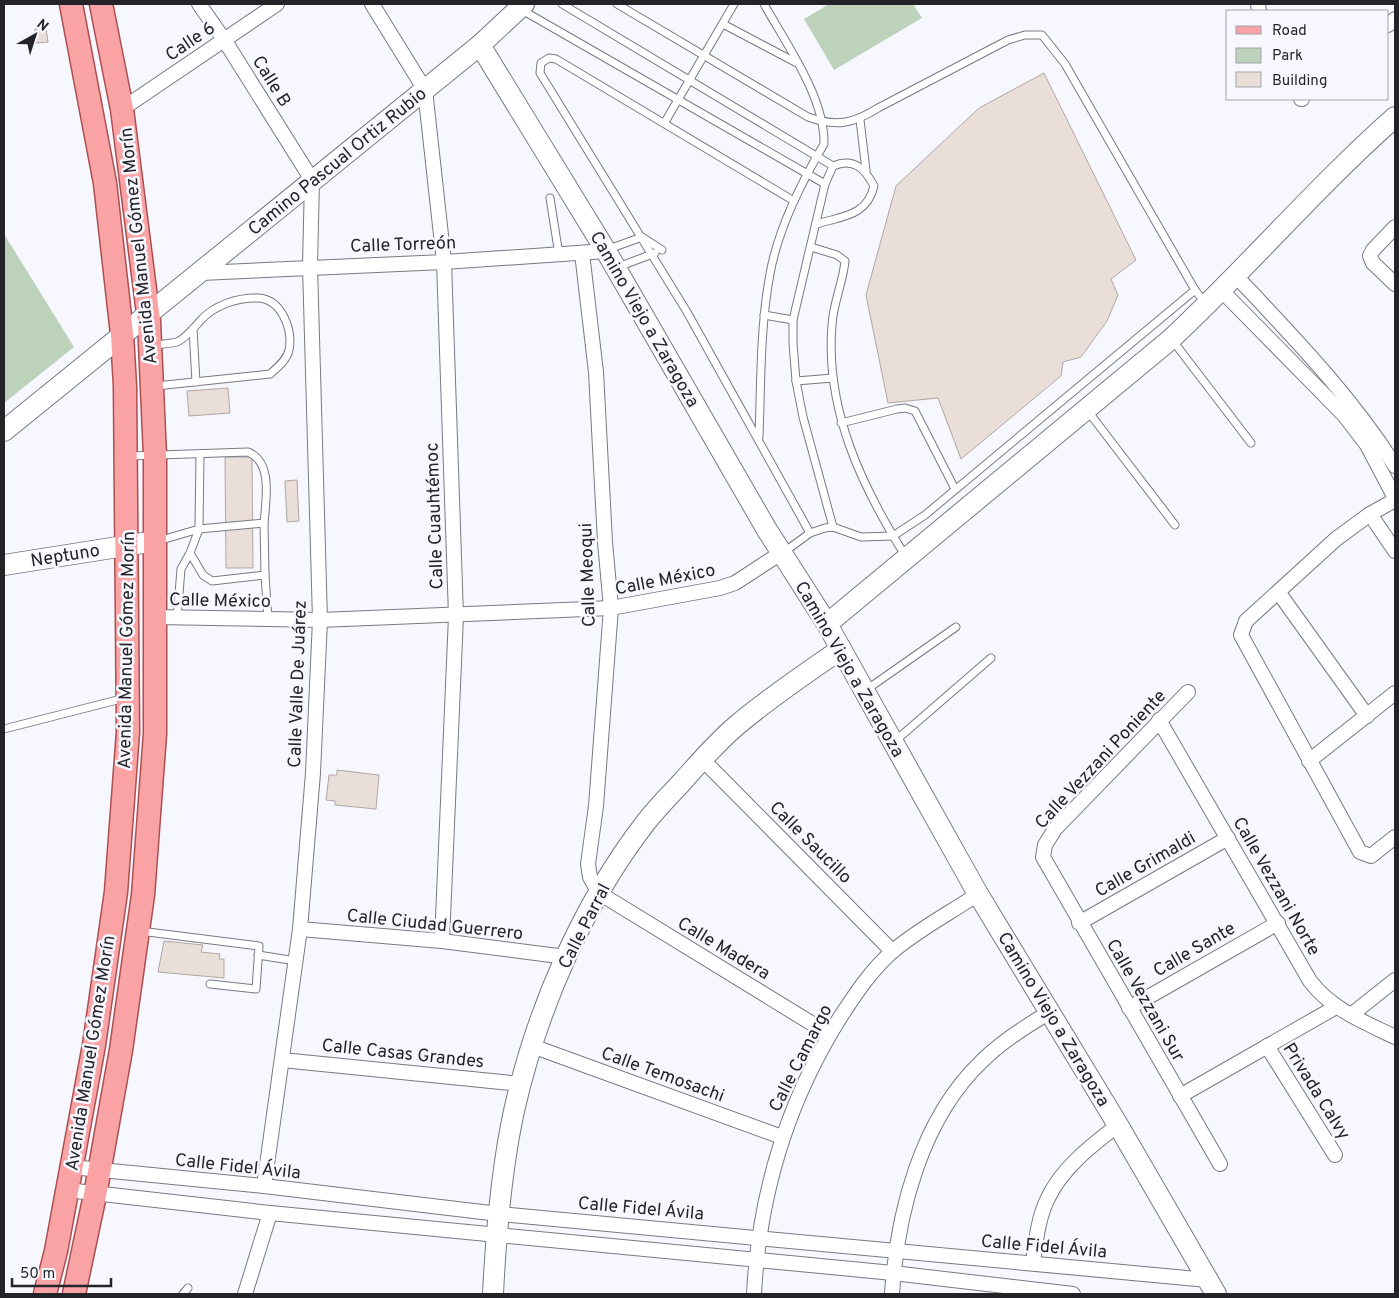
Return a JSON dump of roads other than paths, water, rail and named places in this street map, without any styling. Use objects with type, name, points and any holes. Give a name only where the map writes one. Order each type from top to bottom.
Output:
[{"type":"main road","name":"Avenida Manuel Gómez Morín","points":[[45,1294],[67,1190],[94,1045],[116,892],[128,732],[126,456],[122,334],[105,183],[71,4]]},
{"type":"main road","name":"Avenida Manuel Gómez Morín","points":[[74,1294],[95,1195],[121,1050],[138,931],[167,617],[156,541],[153,386],[148,314],[122,109],[101,4]]},
{"type":"street","name":"Calle B","points":[[199,4],[225,41],[312,180]]},
{"type":"street","name":"Calle 6","points":[[122,109],[277,4]]},
{"type":"street","points":[[372,4],[425,90]]},
{"type":"street","name":"Camino Pascual Ortiz Rubio","points":[[4,432],[122,334],[202,273],[312,180],[480,45],[521,6]]},
{"type":"street","name":"Camino Viejo a Zaragoza","points":[[480,45],[606,251],[781,553],[827,624],[978,894],[1118,1125],[1212,1287]]},
{"type":"street","name":"Calle Cuauhtémoc","points":[[425,90],[444,262],[456,616],[442,941]]},
{"type":"street","points":[[827,624],[1171,339],[1201,298],[1222,291],[1284,224],[1395,117]]},
{"type":"street","name":"Calle Valle De Juárez","points":[[264,1186],[300,929],[314,772],[320,620],[310,266],[312,180]]},
{"type":"street","points":[[1395,227],[1373,250],[1370,256],[1373,263],[1395,284]]},
{"type":"street","name":"Calle Torreón","points":[[202,273],[310,266],[444,262],[606,251]]},
{"type":"street","name":"Calle Meoqui","points":[[582,253],[596,372],[610,608],[596,806],[588,864],[590,877],[599,893]]},
{"type":"street","points":[[1236,276],[1347,398],[1372,430],[1395,466]]},
{"type":"street","points":[[1222,291],[1344,415],[1367,445],[1395,499],[1370,514],[1336,539],[1279,593],[1246,621],[1241,635],[1360,852],[1371,856],[1395,837]]},
{"type":"street","points":[[1370,514],[1395,551]]},
{"type":"street","name":"Neptuno","points":[[4,565],[156,541]]},
{"type":"street","name":"Calle México","points":[[167,617],[320,620],[456,616],[610,608],[720,588],[735,583],[781,553]]},
{"type":"street","points":[[1279,593],[1367,716]]},
{"type":"street","name":"Calle Parral","points":[[493,1294],[496,1235],[514,1112],[521,1084],[532,1046],[566,957],[599,893],[646,822],[702,759],[742,722],[782,690],[841,650]]},
{"type":"street","name":"Calle Vezzani Poniente","points":[[1043,852],[1055,829],[1188,692]]},
{"type":"street","points":[[1310,761],[1395,693]]},
{"type":"street","name":"Calle Vezzani Norte","points":[[1159,720],[1310,981],[1320,995],[1336,1007],[1395,1038]]},
{"type":"street","name":"Calle Saucillo","points":[[702,759],[892,951]]},
{"type":"street","name":"Calle Grimaldi","points":[[1080,923],[1228,838]]},
{"type":"street","name":"Calle Vezzani Sur","points":[[1043,852],[1047,868],[1220,1164]]},
{"type":"street","name":"Calle Madera","points":[[599,893],[829,1034]]},
{"type":"street","name":"Calle Camargo","points":[[755,1261],[768,1189],[782,1137],[801,1090],[829,1034],[871,973],[892,951],[978,894]]},
{"type":"street","name":"Calle Sante","points":[[1129,1008],[1278,923]]},
{"type":"street","name":"Calle Ciudad Guerrero","points":[[300,929],[442,941],[566,957]]},
{"type":"street","points":[[1351,1015],[1395,980]]},
{"type":"street","points":[[1180,1096],[1336,1007]]},
{"type":"street","points":[[892,1294],[896,1253],[909,1189],[940,1114],[961,1084],[981,1061],[1010,1037],[1050,1012]]},
{"type":"street","name":"Calle Temosachi","points":[[532,1046],[782,1137]]},
{"type":"street","name":"Privada Calvy","points":[[1267,1046],[1335,1156]]},
{"type":"street","name":"Calle Casas Grandes","points":[[282,1060],[521,1084]]},
{"type":"street","points":[[1032,1262],[1040,1219],[1048,1197],[1066,1171],[1118,1125]]},
{"type":"street","name":"Calle Fidel Ávila","points":[[71,1167],[264,1186],[499,1214],[759,1237],[896,1253],[1032,1262],[1212,1287]]},
{"type":"street","points":[[67,1190],[95,1195],[270,1214],[893,1273],[1073,1294]]},
{"type":"street","points":[[244,1294],[270,1214]]},
{"type":"street","points":[[754,1294],[755,1261]]},
{"type":"lane","points":[[562,4],[816,157],[833,166],[852,163],[866,170]]},
{"type":"lane","points":[[617,4],[808,117],[821,122],[835,124],[860,120],[878,108],[1008,40],[1025,35],[1042,36],[1065,64],[1201,298],[955,489],[925,515],[893,536],[861,537],[834,527],[810,533],[781,553]]},
{"type":"lane","points":[[665,122],[734,4]]},
{"type":"lane","points":[[758,438],[764,315],[770,272],[781,233],[794,201],[824,144],[824,132],[813,92],[764,4]]},
{"type":"lane","points":[[521,6],[825,184]]},
{"type":"lane","points":[[723,24],[797,63]]},
{"type":"lane","points":[[794,201],[665,122],[556,59],[549,58],[541,63],[540,73],[642,237],[758,438],[810,533]]},
{"type":"lane","points":[[817,224],[860,211],[871,200],[874,186],[866,170],[860,120]]},
{"type":"lane","points":[[833,166],[825,184],[793,320],[796,381],[803,417],[834,527]]},
{"type":"lane","points":[[550,198],[559,254]]},
{"type":"lane","points":[[606,251],[642,237]]},
{"type":"lane","points":[[616,268],[662,250],[642,237]]},
{"type":"lane","points":[[811,247],[837,255],[845,261],[833,308],[831,328],[833,378],[841,424],[850,452],[893,536],[907,558]]},
{"type":"lane","points":[[151,345],[178,341],[215,308],[242,299],[260,298],[268,300],[281,312],[286,323],[289,350],[278,368],[270,374],[153,386]]},
{"type":"lane","points":[[764,315],[793,320]]},
{"type":"lane","points":[[193,329],[196,382]]},
{"type":"lane","points":[[1171,339],[1251,443]]},
{"type":"lane","points":[[796,381],[833,378]]},
{"type":"lane","points":[[841,424],[897,409],[905,408],[915,411],[955,489]]},
{"type":"lane","points":[[1087,409],[1175,525]]},
{"type":"lane","points":[[126,456],[248,452],[260,459],[264,465],[265,575],[268,619]]},
{"type":"lane","points":[[167,617],[181,568],[190,553],[198,530],[200,454]]},
{"type":"lane","points":[[156,541],[198,530],[264,523]]},
{"type":"lane","points":[[190,553],[203,575],[212,581],[265,575]]},
{"type":"lane","points":[[864,691],[956,627]]},
{"type":"lane","points":[[893,743],[990,658]]},
{"type":"lane","points":[[4,729],[128,698]]},
{"type":"lane","points":[[138,931],[259,946],[256,989],[210,984]]},
{"type":"lane","points":[[258,955],[296,961]]}]
